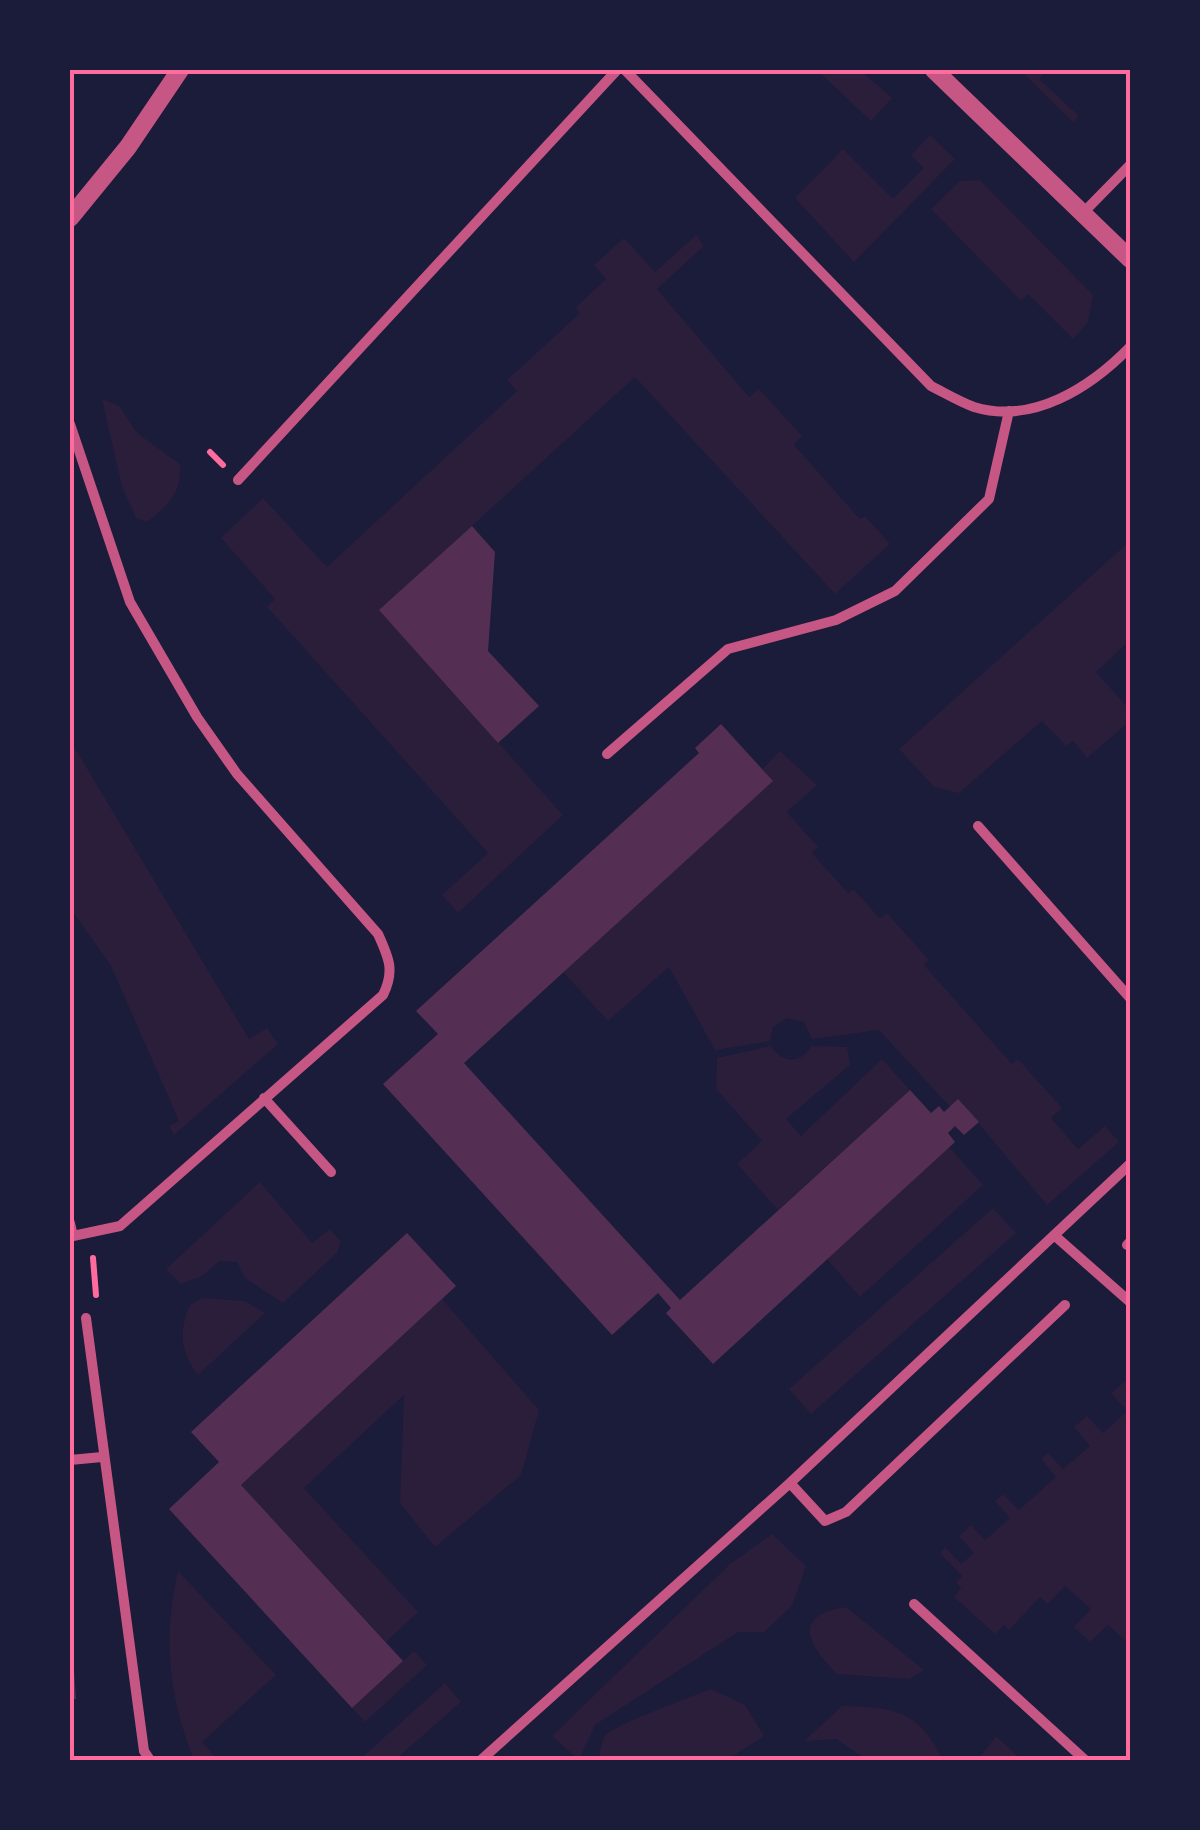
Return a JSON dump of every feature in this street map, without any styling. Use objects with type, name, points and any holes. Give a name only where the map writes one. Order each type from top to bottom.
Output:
[{"type":"street","points":[[70,218],[128,147],[180,70]]},
{"type":"street","points":[[238,480],[617,70]]},
{"type":"street","points":[[625,70],[931,386],[976,407],[1009,411],[1060,400],[1110,368],[1130,347]]},
{"type":"street","points":[[934,70],[1130,259]]},
{"type":"street","points":[[1082,214],[1130,164]]},
{"type":"street","points":[[607,754],[728,649],[836,620],[895,591],[990,499],[1009,411]]},
{"type":"street","points":[[70,424],[130,602],[197,716],[238,774],[378,934],[390,960],[392,978],[382,994],[120,1226],[73,1236],[70,1223]]},
{"type":"street","points":[[978,826],[1130,998]]},
{"type":"street","points":[[264,1098],[331,1172]]},
{"type":"street","points":[[481,1760],[790,1483],[1130,1164]]},
{"type":"street","points":[[1054,1235],[1130,1302]]},
{"type":"street","points":[[790,1483],[824,1520],[846,1512],[1065,1305]]},
{"type":"street","points":[[86,1318],[144,1751],[150,1760]]},
{"type":"street","points":[[70,1460],[102,1457]]},
{"type":"street","points":[[914,1604],[1085,1760]]},
{"type":"path","points":[[73,1236],[93,1257],[97,1308],[86,1318]]},
{"type":"shaded area","points":[[817,70],[860,70],[892,98],[871,121]]},
{"type":"shaded area","points":[[1020,70],[1047,70],[1039,79],[1079,116],[1073,122]]},
{"type":"shaded area","points":[[930,135],[955,159],[854,262],[795,198],[843,149],[893,199],[924,168],[911,155]]},
{"type":"shaded area","points":[[980,180],[1093,295],[1088,322],[1073,339],[1028,294],[1021,301],[931,209],[960,181]]},
{"type":"shaded area","points":[[696,235],[704,246],[657,289],[749,397],[759,389],[802,436],[794,445],[860,519],[865,516],[890,544],[835,594],[635,377],[380,610],[563,815],[458,913],[442,895],[488,853],[267,607],[275,599],[221,538],[263,498],[327,567],[517,391],[507,380],[580,313],[576,307],[606,279],[594,265],[624,238],[655,272]]},
{"type":"shaded area","points":[[102,399],[119,406],[137,433],[180,464],[179,482],[172,497],[147,522],[136,518],[122,487]]},
{"type":"shaded area","points":[[1130,541],[1130,640],[1096,672],[1130,710],[1130,721],[1087,758],[1073,741],[1066,746],[1042,721],[959,793],[934,787],[899,749]]},
{"type":"shaded area","points":[[70,740],[249,1039],[267,1028],[278,1044],[174,1135],[169,1126],[179,1121],[111,966],[70,908]]},
{"type":"shaded area","points":[[780,751],[817,785],[787,812],[818,847],[812,853],[848,893],[853,889],[880,918],[887,913],[929,960],[924,965],[1012,1064],[1018,1059],[1062,1108],[1051,1118],[1078,1149],[1105,1126],[1119,1142],[1047,1205],[959,1100],[950,1107],[879,1030],[812,1039],[804,1022],[787,1018],[773,1027],[770,1041],[715,1050],[669,967],[608,1021],[563,972]]},
{"type":"shaded area","points":[[771,1046],[792,1060],[811,1046],[847,1047],[850,1065],[786,1119],[801,1136],[882,1059],[910,1090],[778,1210],[737,1164],[762,1141],[716,1089],[717,1058]]},
{"type":"shaded area","points":[[949,1147],[983,1185],[860,1297],[827,1259]]},
{"type":"shaded area","points":[[260,1182],[312,1243],[330,1229],[341,1242],[337,1253],[283,1303],[245,1278],[237,1262],[220,1261],[202,1276],[181,1284],[166,1269]]},
{"type":"shaded area","points":[[993,1208],[1016,1233],[811,1414],[789,1389]]},
{"type":"shaded area","points":[[202,1298],[245,1301],[265,1313],[198,1375],[185,1350],[183,1333],[190,1305]]},
{"type":"shaded area","points":[[442,1299],[539,1410],[521,1475],[435,1547],[400,1503],[404,1395],[304,1488],[418,1612],[386,1642],[241,1485]]},
{"type":"shaded area","points":[[1128,1379],[1130,1645],[1108,1625],[1090,1642],[1074,1627],[1091,1609],[1065,1586],[1048,1604],[1040,1597],[1009,1630],[1004,1625],[995,1634],[954,1597],[961,1588],[956,1582],[962,1576],[940,1553],[945,1547],[961,1564],[974,1553],[959,1536],[971,1525],[985,1540],[1010,1518],[995,1501],[1003,1494],[1019,1510],[1056,1477],[1041,1459],[1048,1453],[1063,1469],[1090,1446],[1074,1427],[1087,1416],[1103,1433],[1127,1411],[1111,1393]]},
{"type":"shaded area","points":[[772,1534],[806,1566],[792,1606],[764,1632],[738,1632],[595,1725],[579,1760],[552,1736],[730,1564]]},
{"type":"shaded area","points":[[178,1571],[276,1675],[202,1742],[218,1760],[196,1760],[192,1755],[173,1686],[170,1619]]},
{"type":"shaded area","points":[[846,1607],[924,1670],[909,1679],[837,1674],[818,1652],[810,1633],[811,1624],[829,1611]]},
{"type":"shaded area","points":[[414,1651],[427,1665],[365,1722],[352,1708]]},
{"type":"shaded area","points":[[445,1683],[461,1702],[395,1760],[359,1760]]},
{"type":"shaded area","points":[[711,1689],[745,1705],[764,1736],[727,1760],[598,1760],[604,1738],[611,1731]]},
{"type":"shaded area","points":[[842,1706],[890,1710],[903,1715],[924,1731],[943,1760],[867,1760],[836,1739],[804,1741]]},
{"type":"shaded area","points":[[996,1736],[1022,1760],[978,1760]]},
{"type":"building","points":[[472,526],[495,552],[488,651],[539,706],[498,743],[379,610]]},
{"type":"building","points":[[721,724],[773,781],[464,1063],[680,1300],[910,1090],[931,1113],[939,1106],[944,1112],[958,1099],[979,1122],[964,1135],[955,1126],[948,1133],[955,1142],[713,1364],[666,1313],[671,1308],[658,1293],[612,1335],[383,1084],[438,1034],[416,1011],[699,753],[695,748]]},
{"type":"building","points":[[407,1233],[456,1286],[241,1485],[403,1661],[352,1708],[169,1509],[219,1462],[191,1432]]},
{"type":"building","points":[[74,1670],[76,1699],[70,1699],[70,1671]]}]
